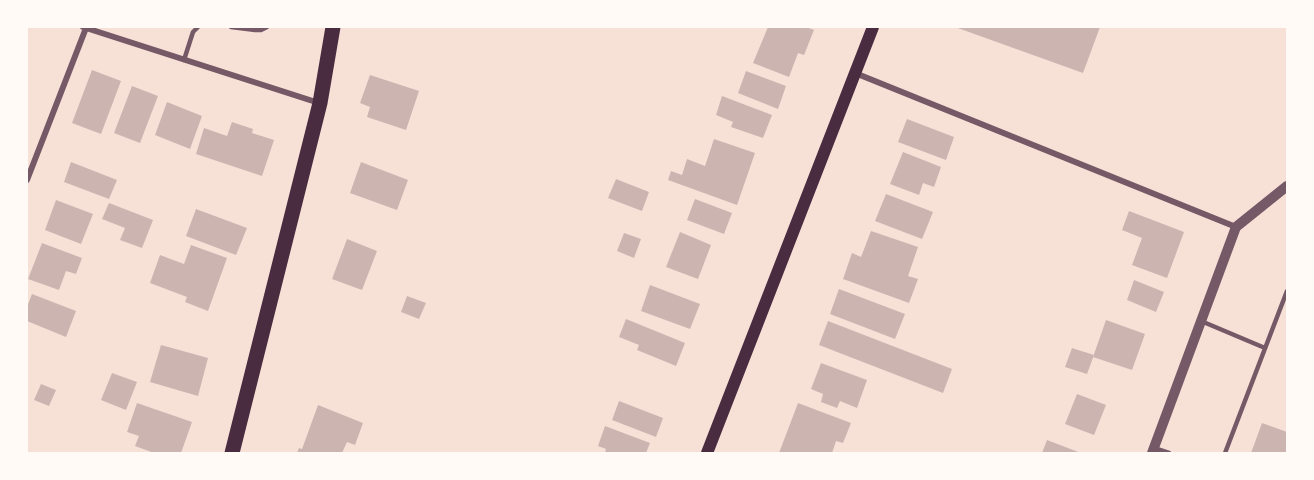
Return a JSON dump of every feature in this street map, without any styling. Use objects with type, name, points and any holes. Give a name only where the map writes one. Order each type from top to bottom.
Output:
[{"type":"highway","points":[[232,453],[320,103],[333,27]]},
{"type":"main road","points":[[707,453],[873,27]]},
{"type":"street","points":[[27,180],[84,28],[320,103]]},
{"type":"street","points":[[855,73],[1236,227]]},
{"type":"street","points":[[1153,450],[1236,227],[1287,186]]},
{"type":"lane","points":[[184,60],[193,32],[198,27]]},
{"type":"lane","points":[[231,27],[255,30],[267,27]]},
{"type":"lane","points":[[1225,453],[1287,291]]},
{"type":"lane","points":[[1201,321],[1265,348]]},
{"type":"lane","points":[[1153,450],[1169,453]]},
{"type":"building","points":[[768,27],[806,27],[814,30],[804,55],[798,53],[789,77],[753,63]]},
{"type":"building","points":[[955,27],[1100,27],[1083,73]]},
{"type":"building","points":[[92,70],[121,81],[101,134],[72,123]]},
{"type":"building","points":[[746,71],[786,86],[778,109],[738,93]]},
{"type":"building","points":[[370,75],[419,91],[406,130],[367,117],[370,107],[360,103]]},
{"type":"building","points":[[132,86],[158,96],[140,143],[114,133]]},
{"type":"building","points":[[722,96],[772,115],[763,138],[731,127],[733,122],[716,115]]},
{"type":"building","points":[[167,102],[202,116],[190,149],[155,135]]},
{"type":"building","points":[[907,119],[954,137],[946,160],[898,142]]},
{"type":"building","points":[[232,122],[253,129],[252,133],[274,140],[262,176],[196,154],[204,128],[227,136]]},
{"type":"building","points":[[714,139],[755,153],[737,205],[668,180],[671,171],[682,175],[687,159],[705,166]]},
{"type":"building","points":[[903,152],[941,167],[934,187],[923,183],[919,195],[890,184]]},
{"type":"building","points":[[71,162],[117,180],[109,199],[64,182]]},
{"type":"building","points":[[361,162],[408,180],[397,210],[350,193]]},
{"type":"building","points":[[616,179],[649,192],[642,211],[608,198]]},
{"type":"building","points":[[886,194],[933,212],[922,239],[875,221]]},
{"type":"building","points":[[695,199],[732,213],[724,234],[687,220]]},
{"type":"building","points":[[56,200],[93,214],[81,244],[45,230]]},
{"type":"building","points":[[109,203],[153,220],[142,248],[120,240],[125,228],[102,219]]},
{"type":"building","points":[[196,209],[247,228],[236,255],[186,236]]},
{"type":"building","points":[[1129,211],[1184,232],[1167,278],[1132,265],[1142,238],[1122,230]]},
{"type":"building","points":[[871,231],[918,247],[908,276],[918,279],[909,303],[843,279],[852,253],[861,257]]},
{"type":"building","points":[[680,232],[711,245],[698,279],[666,267]]},
{"type":"building","points":[[624,233],[641,239],[634,258],[617,251]]},
{"type":"building","points":[[347,239],[377,251],[362,290],[332,279]]},
{"type":"building","points":[[42,243],[82,258],[76,274],[66,271],[59,290],[28,279]]},
{"type":"building","points":[[191,245],[227,258],[208,311],[185,302],[187,297],[150,283],[160,255],[184,264]]},
{"type":"building","points":[[1134,280],[1164,292],[1156,312],[1127,300]]},
{"type":"building","points":[[650,285],[700,304],[690,329],[641,311]]},
{"type":"building","points":[[839,289],[905,314],[895,339],[830,314]]},
{"type":"building","points":[[32,294],[76,311],[66,337],[27,321],[27,307]]},
{"type":"building","points":[[407,296],[426,303],[419,319],[401,312]]},
{"type":"building","points":[[626,319],[685,343],[676,366],[637,350],[639,345],[619,337]]},
{"type":"building","points":[[1106,320],[1145,334],[1132,370],[1093,357]]},
{"type":"building","points":[[828,321],[952,369],[943,393],[819,345]]},
{"type":"building","points":[[161,345],[208,358],[198,396],[150,382]]},
{"type":"building","points":[[1072,348],[1094,355],[1087,374],[1065,367]]},
{"type":"building","points":[[821,363],[867,380],[857,408],[840,401],[837,408],[821,402],[823,394],[811,389]]},
{"type":"building","points":[[112,373],[137,382],[126,410],[101,400]]},
{"type":"building","points":[[41,384],[56,390],[49,406],[34,400]]},
{"type":"building","points":[[1077,394],[1106,405],[1094,435],[1065,424]]},
{"type":"building","points":[[619,401],[663,418],[656,437],[612,420]]},
{"type":"building","points":[[137,403],[192,422],[181,453],[154,453],[135,446],[139,436],[127,432]]},
{"type":"building","points":[[798,403],[851,423],[843,443],[836,441],[832,453],[779,453]]},
{"type":"building","points":[[318,405],[363,423],[355,445],[347,442],[342,453],[297,453],[299,448],[302,449]]},
{"type":"building","points":[[1262,423],[1287,432],[1287,453],[1251,453]]},
{"type":"building","points":[[605,426],[650,443],[646,453],[605,453],[606,449],[598,446]]},
{"type":"building","points":[[1047,440],[1081,453],[1042,453]]}]
